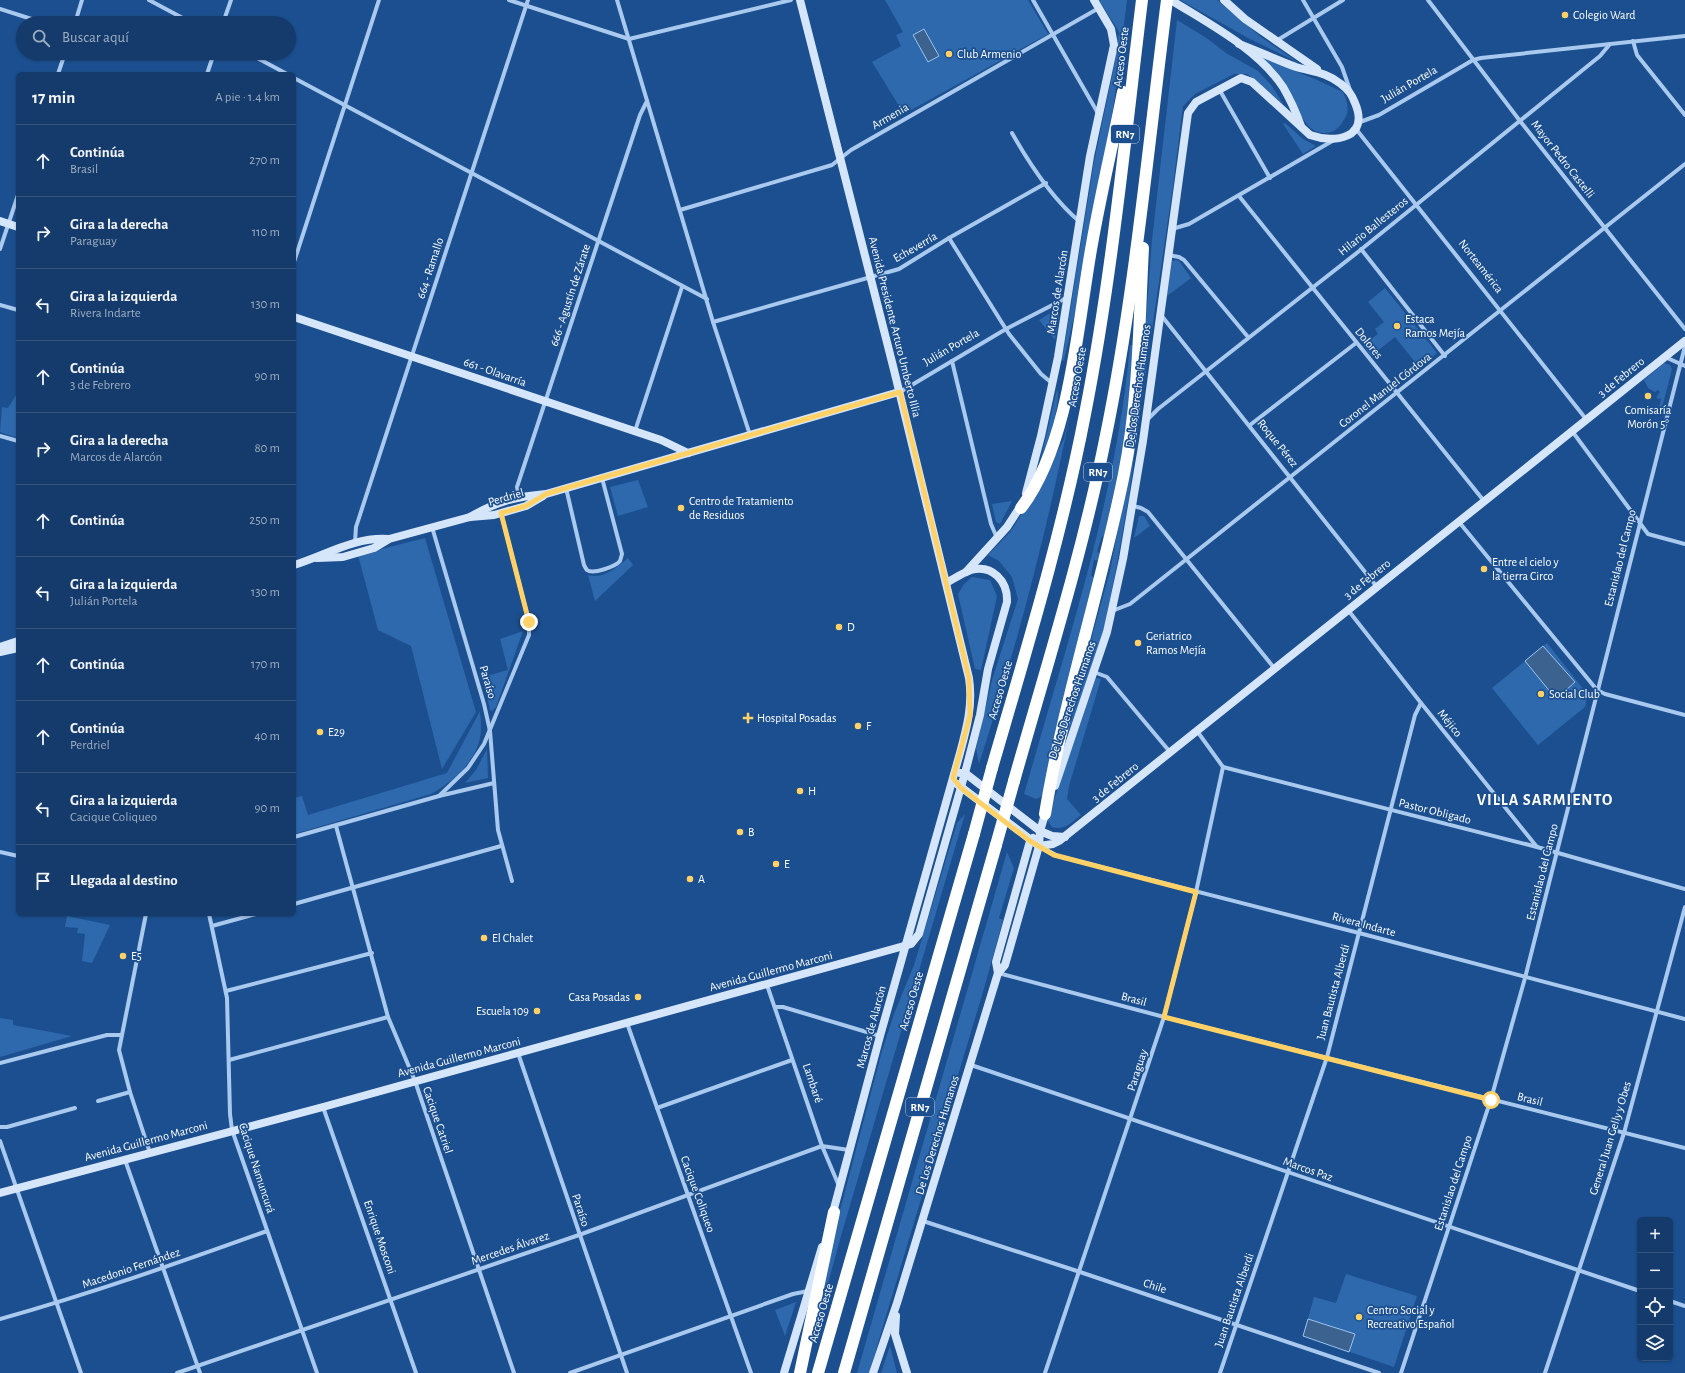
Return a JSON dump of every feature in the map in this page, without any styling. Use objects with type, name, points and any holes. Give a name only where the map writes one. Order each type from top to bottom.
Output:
[{"type":"highway","name":"RN7","points":[[844,1373],[1080,547],[1102,454],[1116,383],[1128,307],[1167,0]]},
{"type":"highway","points":[[1021,508],[1034,490],[1046,466],[1060,419],[1092,243],[1142,1]]},
{"type":"highway","name":"Acceso Oeste","points":[[818,1373],[974,834],[1055,546],[1085,413],[1108,267],[1142,1]]},
{"type":"highway","points":[[1045,814],[1053,767],[1101,577],[1123,481],[1131,429],[1138,348],[1147,157]]},
{"type":"highway","points":[[800,1373],[834,1212]]},
{"type":"main road","name":"Avenida Presidente Arturo Umberto Illia","points":[[800,0],[900,392],[970,684]]},
{"type":"main road","name":"Marcos de Alarcón","points":[[966,572],[997,539],[1021,508],[1032,477],[1053,384],[1090,156],[1114,45],[1111,29],[1094,0]]},
{"type":"main road","points":[[1171,0],[1239,44],[1263,64],[1283,87],[1303,129]]},
{"type":"main road","points":[[1224,0],[1245,19],[1276,42],[1321,72],[1335,79],[1350,92]]},
{"type":"main road","points":[[1239,44],[1295,66],[1321,72]]},
{"type":"main road","name":"De Los Derechos Humanos","points":[[873,1373],[897,1303],[998,973],[1005,965],[1039,846],[1040,830],[1094,672],[1112,611],[1133,506],[1146,422],[1188,113],[1196,102],[1237,79],[1246,79],[1252,82],[1303,129],[1319,138],[1335,140]]},
{"type":"main road","name":"Norteamérica","points":[[1350,92],[1359,111],[1358,125]]},
{"type":"main road","name":"Julián Portela","points":[[1335,140],[1344,137],[1358,125]]},
{"type":"main road","points":[[0,221],[16,226]]},
{"type":"main road","name":"661 - Olavarría","points":[[296,318],[635,431],[661,440],[688,453]]},
{"type":"main road","name":"3 de Febrero","points":[[1039,846],[1053,844],[1065,837],[1685,341]]},
{"type":"main road","name":"Julián Portela","points":[[546,494],[900,392]]},
{"type":"main road","points":[[317,558],[343,557],[374,548],[389,539],[470,517],[493,504],[519,497],[546,494]]},
{"type":"main road","name":"Perdriel","points":[[470,517],[501,513],[526,506],[546,494]]},
{"type":"main road","points":[[296,564],[317,558],[339,547],[368,538],[389,539]]},
{"type":"main road","name":"Marcos de Alarcón","points":[[918,934],[965,774],[980,715],[988,669],[1007,599],[1004,584],[996,574],[981,569],[966,572],[946,583]]},
{"type":"main road","points":[[0,647],[16,642]]},
{"type":"main road","points":[[0,652],[16,648]]},
{"type":"main road","name":"Marcos de Alarcón","points":[[784,1373],[808,1291],[834,1212],[880,1036],[954,775],[970,715],[970,684]]},
{"type":"main road","points":[[1039,846],[1030,841],[961,788],[954,775],[965,774],[1040,830],[1052,836],[1065,837]]},
{"type":"main road","name":"De Los Derechos Humanos","points":[[998,973],[996,962],[1030,841],[1040,830]]},
{"type":"main road","name":"Avenida Guillermo Marconi","points":[[0,1193],[323,1107],[626,1022],[767,985],[906,946],[911,944],[918,934]]},
{"type":"main road","name":"De Los Derechos Humanos","points":[[897,1303],[895,1334],[907,1373]]},
{"type":"street","points":[[77,16],[82,0]]},
{"type":"street","points":[[148,0],[179,16]]},
{"type":"street","points":[[225,16],[231,0]]},
{"type":"street","points":[[296,256],[379,0]]},
{"type":"street","points":[[510,0],[629,39],[791,0]]},
{"type":"street","name":"664 - Ramallo","points":[[355,542],[356,527],[528,0]]},
{"type":"street","points":[[617,0],[713,322],[750,436]]},
{"type":"street","points":[[1033,0],[1099,115]]},
{"type":"street","name":"Norteamérica","points":[[1303,0],[1342,67],[1350,92]]},
{"type":"street","points":[[1276,42],[1343,0]]},
{"type":"street","name":"Mayor Pedro Castelli","points":[[1428,0],[1520,121],[1685,329]]},
{"type":"street","points":[[0,8],[23,16]]},
{"type":"street","name":"Armenia","points":[[680,210],[832,165],[851,150],[1099,8]]},
{"type":"street","name":"Julián Portela","points":[[1358,125],[1379,115],[1473,60],[1685,36]]},
{"type":"street","points":[[1633,41],[1637,55],[1685,115]]},
{"type":"street","name":"Hilario Ballesteros","points":[[1146,422],[1158,409],[1206,370],[1361,249],[1600,56],[1610,44]]},
{"type":"street","points":[[59,72],[63,60]]},
{"type":"street","points":[[208,72],[212,60]]},
{"type":"street","points":[[261,60],[283,72]]},
{"type":"street","points":[[296,79],[682,287],[707,299]]},
{"type":"street","points":[[1219,89],[1270,178]]},
{"type":"street","name":"666 - Agustín de Zárate","points":[[519,497],[517,487],[640,115],[647,101]]},
{"type":"street","name":"Norteamérica","points":[[1358,125],[1417,204],[1586,420]]},
{"type":"street","points":[[1012,133],[1024,154],[1046,183],[1069,212],[1080,222]]},
{"type":"street","name":"Julián Portela","points":[[1172,229],[1189,224],[1335,140]]},
{"type":"street","name":"Coronel Manuel Córdova","points":[[1112,611],[1130,604],[1396,392],[1445,356],[1500,310],[1685,164]]},
{"type":"street","name":"Echeverría","points":[[713,322],[870,278],[905,266],[949,238],[1046,183]]},
{"type":"street","name":"Dolores","points":[[1239,196],[1484,501]]},
{"type":"street","points":[[0,249],[16,201]]},
{"type":"street","points":[[949,238],[1006,329],[1041,374],[1053,384]]},
{"type":"street","points":[[1361,249],[1445,356]]},
{"type":"street","points":[[1168,255],[1179,257],[1184,260],[1248,337]]},
{"type":"street","points":[[635,431],[682,287]]},
{"type":"street","name":"Julián Portela","points":[[900,392],[1006,329],[1068,296]]},
{"type":"street","points":[[0,305],[16,309]]},
{"type":"street","name":"Roque Pérez","points":[[1160,314],[1291,476],[1377,587]]},
{"type":"street","points":[[1250,425],[1356,342]]},
{"type":"street","name":"Estanislao del Campo","points":[[1401,1373],[1491,1100],[1525,978],[1685,346]]},
{"type":"street","points":[[1664,357],[1685,366]]},
{"type":"street","points":[[952,361],[991,524],[997,539]]},
{"type":"street","points":[[1572,431],[1648,534],[1685,544]]},
{"type":"street","points":[[0,436],[16,440]]},
{"type":"street","points":[[566,488],[584,565],[592,572],[610,567],[620,561],[622,554],[602,478]]},
{"type":"street","points":[[1133,506],[1148,512],[1275,669]]},
{"type":"street","points":[[439,796],[468,768],[490,731],[529,635],[529,622],[501,513]]},
{"type":"street","points":[[1459,521],[1597,690],[1605,694],[1685,715]]},
{"type":"street","name":"Paraíso","points":[[432,527],[484,704],[490,731],[494,784],[502,846],[512,881]]},
{"type":"street","name":"Méjico","points":[[1348,610],[1537,847]]},
{"type":"street","points":[[1094,672],[1107,677],[1170,752]]},
{"type":"street","name":"Juan Bautista Alberdi","points":[[1220,1373],[1327,1057],[1415,714],[1421,703]]},
{"type":"street","points":[[1197,731],[1223,767]]},
{"type":"street","name":"Pastor Obligado","points":[[1223,767],[1537,847],[1557,854],[1685,889]]},
{"type":"street","name":"Paraguay","points":[[1045,1373],[1131,1120],[1164,1017],[1196,892],[1223,767]]},
{"type":"street","points":[[296,836],[439,796],[494,784]]},
{"type":"street","name":"Cacique Catriel","points":[[336,826],[372,953],[388,1017],[415,1081],[514,1373]]},
{"type":"street","points":[[296,903],[502,846]]},
{"type":"street","name":"Rivera Indarte","points":[[1039,846],[1058,856],[1359,933],[1685,1019]]},
{"type":"street","points":[[0,852],[16,856]]},
{"type":"street","name":"General Juan Gelly y Obes","points":[[1545,1373],[1624,1133],[1658,1012],[1685,907]]},
{"type":"street","points":[[146,916],[119,1050],[130,1092],[150,1153]]},
{"type":"street","name":"Cacique Namuncurá","points":[[210,916],[226,990],[230,1114],[232,1130],[317,1373]]},
{"type":"street","points":[[212,926],[249,916]]},
{"type":"street","points":[[226,990],[372,953]]},
{"type":"street","name":"Brasil","points":[[998,973],[1164,1017],[1685,1148]]},
{"type":"street","name":"Lambaré","points":[[767,985],[822,1146],[840,1188]]},
{"type":"street","points":[[775,1007],[783,1007],[880,1036]]},
{"type":"street","points":[[229,1060],[388,1017]]},
{"type":"street","name":"Cacique Coliqueo","points":[[626,1022],[751,1373]]},
{"type":"street","points":[[0,1063],[107,1035],[121,1035]]},
{"type":"street","name":"Paraíso","points":[[518,1053],[627,1373]]},
{"type":"street","points":[[657,1108],[792,1060]]},
{"type":"street","name":"Marcos Paz","points":[[971,1065],[1288,1173],[1450,1226],[1637,1291]]},
{"type":"street","points":[[98,1101],[130,1092]]},
{"type":"street","name":"Enrique Mosconi","points":[[323,1107],[416,1373]]},
{"type":"street","points":[[0,1127],[7,1127],[74,1108]]},
{"type":"street","points":[[0,1141],[58,1303],[81,1373]]},
{"type":"street","name":"Mercedes Álvarez","points":[[177,1373],[579,1235],[822,1146],[850,1150]]},
{"type":"street","points":[[125,1160],[200,1373]]},
{"type":"street","name":"Chile","points":[[922,1221],[1237,1324],[1379,1373]]},
{"type":"street","name":"Macedonio Fernández","points":[[0,1319],[58,1303],[267,1231]]},
{"type":"street","points":[[570,1373],[731,1317],[792,1294],[808,1291]]},
{"type":"street","points":[[1673,1302],[1685,1306]]},
{"type":"shaded area","name":"Club Armenio","points":[[885,0],[1028,0],[1048,34],[904,114],[872,62],[901,46],[896,35],[903,32]]},
{"type":"shaded area","points":[[1099,0],[1127,0],[1113,110],[1078,300],[1064,360],[1062,361],[1094,162],[1115,62],[1119,32]]},
{"type":"shaded area","points":[[1180,0],[1217,0],[1261,37],[1299,63],[1250,39]]},
{"type":"shaded area","points":[[1177,20],[1208,39],[1226,53],[1258,71],[1272,86],[1283,104],[1247,74],[1234,74],[1195,94],[1183,106],[1173,186],[1138,425],[1152,240]]},
{"type":"shaded area","points":[[924,29],[939,56],[928,62],[913,35]]},
{"type":"shaded area","points":[[1256,55],[1343,92],[1348,109],[1347,115],[1339,127],[1334,131],[1324,133],[1309,127],[1277,72]]},
{"type":"shaded area","points":[[1285,123],[1303,139],[1316,146],[1303,154],[1283,124]]},
{"type":"shaded area","points":[[1097,247],[1088,313],[1077,380],[1074,380]]},
{"type":"shaded area","points":[[1172,261],[1179,261],[1191,278],[1167,296]]},
{"type":"shaded area","name":"Estaca Ramos Mejía","points":[[1385,288],[1437,353],[1419,367],[1395,337],[1371,356],[1363,345],[1378,334],[1375,329],[1384,322],[1368,302]]},
{"type":"shaded area","points":[[1052,312],[1059,316],[1055,340],[1039,320]]},
{"type":"shaded area","points":[[1130,345],[1137,346],[1130,419],[1104,537],[1102,536],[1097,551],[1103,556],[1101,561],[1094,560],[1091,576],[1094,577],[1045,788],[1041,797],[1036,799],[1024,794],[1076,615],[1099,526],[1118,436]]},
{"type":"shaded area","points":[[1664,363],[1670,365],[1672,369],[1662,408],[1659,407],[1661,399],[1656,398],[1660,392],[1658,390],[1655,392],[1648,388],[1644,380]]},
{"type":"shaded area","points":[[1057,389],[1058,396],[1055,417],[1038,471]]},
{"type":"shaded area","points":[[16,395],[16,437],[0,432],[2,407],[8,408]]},
{"type":"shaded area","points":[[1073,399],[1071,409],[1069,400]]},
{"type":"shaded area","points":[[1070,411],[1050,508],[1034,573],[999,700],[979,764],[976,748],[992,680],[1018,599],[1012,577],[999,561],[988,555],[1011,531],[1036,491],[1064,439]]},
{"type":"shaded area","points":[[1138,425],[1129,497],[1103,634],[1055,770],[1110,571]]},
{"type":"shaded area","points":[[638,480],[648,507],[618,516],[610,487]]},
{"type":"shaded area","points":[[1012,501],[1000,524],[996,522],[992,504]]},
{"type":"shaded area","points":[[1139,516],[1144,516],[1150,526],[1134,538]]},
{"type":"shaded area","points":[[425,538],[476,712],[442,769],[411,646],[378,630],[358,555]]},
{"type":"shaded area","points":[[628,558],[633,565],[595,601],[588,575],[599,576],[610,572]]},
{"type":"shaded area","points":[[972,577],[990,580],[997,596],[981,670],[975,669],[958,594],[964,584]]},
{"type":"shaded area","points":[[523,631],[496,707],[492,711],[490,710],[483,677],[508,670],[500,639]]},
{"type":"shaded area","name":"Social Club","points":[[1547,643],[1584,690],[1587,698],[1585,707],[1538,745],[1492,688]]},
{"type":"shaded area","points":[[1543,646],[1575,682],[1556,699],[1525,661]]},
{"type":"shaded area","points":[[1096,678],[1101,679],[1069,786],[1067,799],[1081,815],[1064,827],[1052,827],[1047,820]]},
{"type":"shaded area","points":[[480,711],[481,734],[476,750],[466,766],[439,790],[431,794],[296,833],[296,798],[302,796],[308,815],[447,773]]},
{"type":"shaded area","points":[[487,749],[488,778],[465,783],[476,770]]},
{"type":"shaded area","points":[[965,814],[841,1236],[809,1353],[828,1256],[882,1051],[894,1014],[914,965],[957,823]]},
{"type":"shaded area","points":[[1007,852],[1014,868],[999,918],[1003,920],[985,985],[869,1373],[857,1373]]},
{"type":"shaded area","points":[[67,916],[110,925],[92,963],[82,961],[85,934],[77,933],[78,928],[65,927]]},
{"type":"shaded area","points":[[0,1018],[13,1020],[13,1025],[72,1036],[0,1057]]},
{"type":"shaded area","name":"Centro Social y Recreativo Español","points":[[1346,1274],[1417,1296],[1394,1367],[1303,1336],[1314,1297],[1336,1303]]},
{"type":"shaded area","points":[[796,1302],[785,1336],[775,1310]]},
{"type":"shaded area","points":[[1308,1319],[1355,1334],[1349,1352],[1303,1336]]},
{"type":"shaded area","points":[[890,1346],[897,1373],[881,1373]]},
{"type":"place","name":"Colegio Ward","points":[[1565,15]]},
{"type":"place","name":"Club Armenio","points":[[949,54]]},
{"type":"place","name":"Estaca Ramos Mejía","points":[[1397,326]]},
{"type":"place","name":"Comisaría Morón 5°","points":[[1648,396]]},
{"type":"place","name":"Centro de Tratamiento de Residuos","points":[[681,508]]},
{"type":"place","name":"Entre el cielo y la tierra Circo","points":[[1484,569]]},
{"type":"place","name":"D","points":[[839,627]]},
{"type":"place","name":"Geriatrico Ramos Mejía","points":[[1138,643]]},
{"type":"place","name":"Social Club","points":[[1541,694]]},
{"type":"place","name":"Hospital Posadas","points":[[748,718]]},
{"type":"place","name":"F","points":[[858,726]]},
{"type":"place","name":"E29","points":[[320,732]]},
{"type":"place","name":"H","points":[[800,791]]},
{"type":"place","name":"B","points":[[740,832]]},
{"type":"place","name":"E","points":[[776,864]]},
{"type":"place","name":"A","points":[[690,879]]},
{"type":"place","name":"El Chalet","points":[[484,938]]},
{"type":"place","name":"E5","points":[[123,956]]},
{"type":"place","name":"Casa Posadas","points":[[638,997]]},
{"type":"place","name":"Escuela 109","points":[[537,1011]]},
{"type":"place","name":"Centro Social y Recreativo Español","points":[[1359,1317]]},
{"type":"district","name":"VILLA SARMIENTO","points":[[1545,800]]},
{"type":"route","points":[[529,622],[501,513],[526,506],[546,494],[900,392],[969,678],[971,692],[970,715],[953,778],[961,788],[1030,841],[1054,855],[1196,892],[1164,1017],[1327,1057],[1491,1100]]}]
